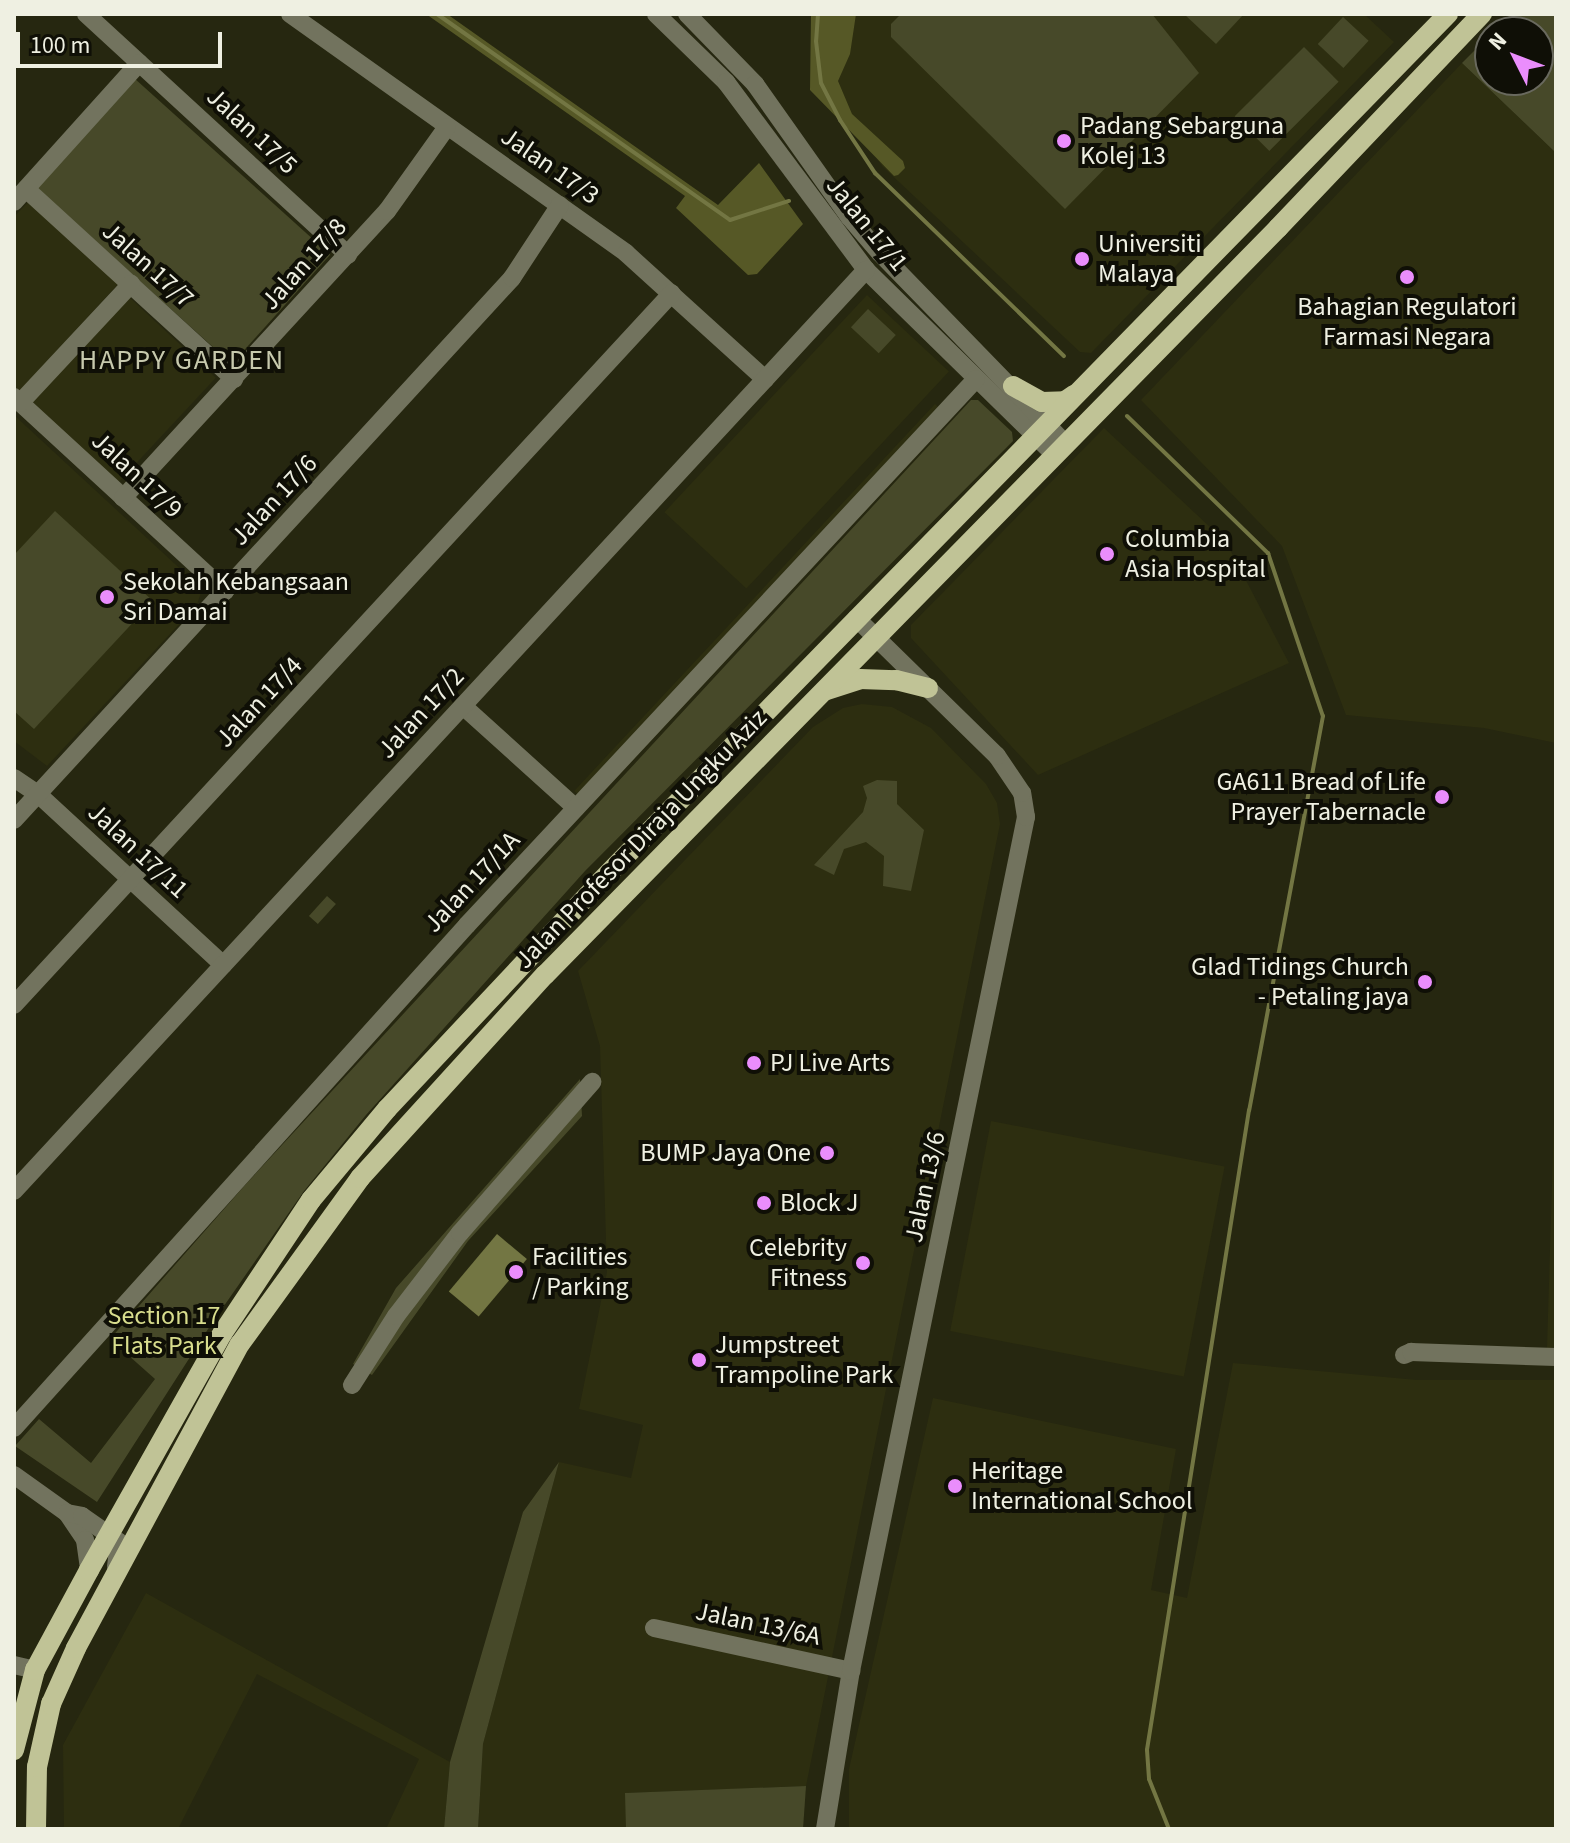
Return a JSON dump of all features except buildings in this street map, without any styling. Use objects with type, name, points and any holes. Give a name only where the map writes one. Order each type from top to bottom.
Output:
[{"type":"main road","name":"Jalan Profesor Diraja Ungku Aziz","points":[[14,1750],[35,1670],[89,1570],[222,1334],[311,1200],[387,1109],[481,1007],[856,618],[1042,432],[1448,14]]},
{"type":"main road","name":"Jalan Profesor Diraja Ungku Aziz","points":[[36,1829],[37,1767],[51,1704],[76,1648],[240,1344],[360,1178],[545,975],[1058,448],[1278,228],[1482,15]]},
{"type":"main road","points":[[1013,386],[1042,402],[1065,401],[1083,389]]},
{"type":"main road","points":[[819,693],[860,679],[896,680],[928,688]]},
{"type":"street","name":"Jalan 17/5","points":[[86,14],[348,255]]},
{"type":"street","name":"Jalan 17/3","points":[[290,14],[626,253],[765,379]]},
{"type":"street","name":"Jalan 17/1","points":[[656,14],[743,103],[866,270],[976,379],[1058,448]]},
{"type":"street","points":[[679,35],[694,16]]},
{"type":"street","name":"Jalan 17/1","points":[[694,16],[755,84],[850,218],[880,253],[1013,386],[1015,394],[1042,432]]},
{"type":"street","points":[[20,195],[139,63]]},
{"type":"street","name":"Jalan 17/8","points":[[123,498],[348,255],[401,194],[447,127]]},
{"type":"street","name":"Jalan 17/7","points":[[20,195],[131,284],[234,379]]},
{"type":"street","name":"Jalan 17/6","points":[[14,820],[512,278],[560,205]]},
{"type":"street","name":"Jalan 17/2","points":[[14,1191],[866,270]]},
{"type":"street","points":[[17,400],[131,284]]},
{"type":"street","name":"Jalan 17/4","points":[[14,1005],[672,293]]},
{"type":"street","name":"Jalan 17/1A","points":[[14,1428],[304,1104],[976,379]]},
{"type":"street","name":"Jalan 17/9","points":[[17,400],[225,591]]},
{"type":"street","name":"Jalan 13/6","points":[[825,1829],[851,1671],[1026,817],[1022,793],[997,756],[856,618]]},
{"type":"street","points":[[463,706],[576,808]]},
{"type":"street","name":"Jalan 17/11","points":[[14,778],[38,794],[223,965]]},
{"type":"street","points":[[352,1385],[396,1316],[460,1233],[592,1082]]},
{"type":"street","points":[[1404,1355],[1411,1352],[1556,1357]]},
{"type":"street","points":[[14,1475],[67,1513],[85,1540],[89,1570]]},
{"type":"street","points":[[67,1513],[82,1516],[119,1542],[113,1578]]},
{"type":"street","name":"Jalan 13/6A","points":[[654,1628],[851,1671]]},
{"type":"street","points":[[14,1665],[35,1670]]},
{"type":"shaded area","points":[[426,14],[447,14],[718,205],[759,163],[803,224],[757,274],[748,275],[676,208],[685,196]]},
{"type":"shaded area","points":[[811,14],[856,14],[850,54],[838,81],[852,114],[903,161],[905,168],[898,175],[894,176],[810,90]]},
{"type":"shaded area","name":"Universiti Malaya","points":[[827,14],[1364,14],[1394,42],[1091,353],[1080,352],[882,166],[847,114],[831,79]]},
{"type":"shaded area","name":"Bahagian Regulatori Farmasi Negara","points":[[1462,63],[1474,74],[1474,96],[1496,96],[1556,153],[1556,743],[1484,728],[1346,715],[1282,546],[1141,400]]},
{"type":"shaded area","points":[[30,200],[120,282],[18,393],[14,389],[14,217]]},
{"type":"shaded area","points":[[867,295],[949,371],[746,589],[664,512]]},
{"type":"shaded area","points":[[128,296],[216,378],[118,482],[30,401]]},
{"type":"shaded area","points":[[935,404],[951,419],[590,806],[574,791]]},
{"type":"shaded area","name":"Sekolah Kebangsaan Sri Damai","points":[[14,415],[202,589],[197,605],[47,766],[14,741]]},
{"type":"shaded area","points":[[1104,428],[1226,542],[1289,663],[1038,775],[911,638],[911,625]]},
{"type":"shaded area","points":[[862,704],[892,707],[931,728],[986,784],[997,803],[1000,824],[806,1786],[626,1793],[626,1829],[478,1829],[483,1744],[559,1462],[631,1478],[643,1425],[579,1409],[607,1272],[600,1046],[578,971],[813,727],[843,708]]},
{"type":"shaded area","points":[[1555,1086],[1556,1348],[1547,1348]]},
{"type":"shaded area","points":[[991,1121],[1225,1166],[1184,1376],[950,1331]]},
{"type":"shaded area","points":[[497,1234],[527,1259],[479,1317],[449,1291]]},
{"type":"shaded area","points":[[1233,1363],[1417,1380],[1556,1380],[1556,1829],[849,1829],[849,1769],[933,1398],[1176,1449],[1151,1590],[1187,1598]]},
{"type":"shaded area","points":[[146,1593],[450,1762],[444,1829],[386,1829],[419,1759],[257,1674],[178,1829],[64,1829],[63,1745]]},
{"type":"green space","name":"Padang Sebarguna Kolej 13","points":[[901,14],[1152,14],[1199,73],[1065,209],[891,37],[891,24]]},
{"type":"green space","points":[[1184,14],[1244,14],[1216,44]]},
{"type":"green space","points":[[1556,14],[1556,153],[1496,96],[1554,96],[1554,16],[1509,16]]},
{"type":"green space","points":[[1343,17],[1369,41],[1343,68],[1318,44]]},
{"type":"green space","points":[[1304,47],[1339,82],[1269,151],[1235,116]]},
{"type":"green space","points":[[1474,51],[1474,74],[1462,63]]},
{"type":"green space","points":[[134,78],[330,255],[232,364],[36,187]]},
{"type":"green space","points":[[868,309],[896,335],[879,353],[851,327]]},
{"type":"green space","name":"Section 17 Flats Park","points":[[971,400],[978,400],[1012,432],[1013,441],[585,871],[366,1115],[304,1191],[210,1326],[97,1502],[15,1446],[39,1419],[91,1463],[155,1379],[110,1339],[246,1184]]},
{"type":"green space","points":[[55,511],[153,601],[34,729],[14,711],[14,555]]},
{"type":"green space","points":[[877,780],[897,781],[897,804],[924,830],[911,891],[883,886],[884,856],[866,842],[844,849],[834,875],[814,865],[863,812],[867,798],[863,786]]},
{"type":"green space","points":[[327,896],[336,904],[318,924],[309,916]]},
{"type":"green space","points":[[580,1079],[582,1116],[468,1241],[372,1375],[353,1364],[396,1288]]},
{"type":"green space","points":[[559,1462],[483,1744],[478,1829],[444,1829],[450,1762],[523,1512]]},
{"type":"green space","points":[[806,1786],[803,1829],[626,1829],[625,1793]]},
{"type":"waterway","points":[[437,14],[730,220],[789,201]]},
{"type":"waterway","points":[[818,14],[816,41],[821,83],[840,120],[875,173],[1064,356]]},
{"type":"waterway","points":[[1127,416],[1268,553],[1323,716],[1249,1110],[1147,1750],[1149,1779],[1169,1829]]},
{"type":"place","name":"Padang Sebarguna Kolej 13","points":[[1064,141]]},
{"type":"place","name":"Universiti Malaya","points":[[1082,259]]},
{"type":"place","name":"Bahagian Regulatori Farmasi Negara","points":[[1407,277]]},
{"type":"place","name":"Columbia Asia Hospital","points":[[1107,554]]},
{"type":"place","name":"Sekolah Kebangsaan Sri Damai","points":[[107,597]]},
{"type":"place","name":"GA611 Bread of Life Prayer Tabernacle","points":[[1442,797]]},
{"type":"place","name":"Glad Tidings Church - Petaling jaya","points":[[1425,982]]},
{"type":"place","name":"PJ Live Arts","points":[[754,1063]]},
{"type":"place","name":"BUMP Jaya One","points":[[827,1153]]},
{"type":"place","name":"Block J","points":[[764,1203]]},
{"type":"place","name":"Celebrity Fitness","points":[[863,1263]]},
{"type":"place","name":"Facilities / Parking","points":[[516,1272]]},
{"type":"place","name":"Jumpstreet Trampoline Park","points":[[699,1360]]},
{"type":"place","name":"Heritage International School","points":[[955,1486]]},
{"type":"district","name":"HAPPY GARDEN","points":[[182,360]]}]
